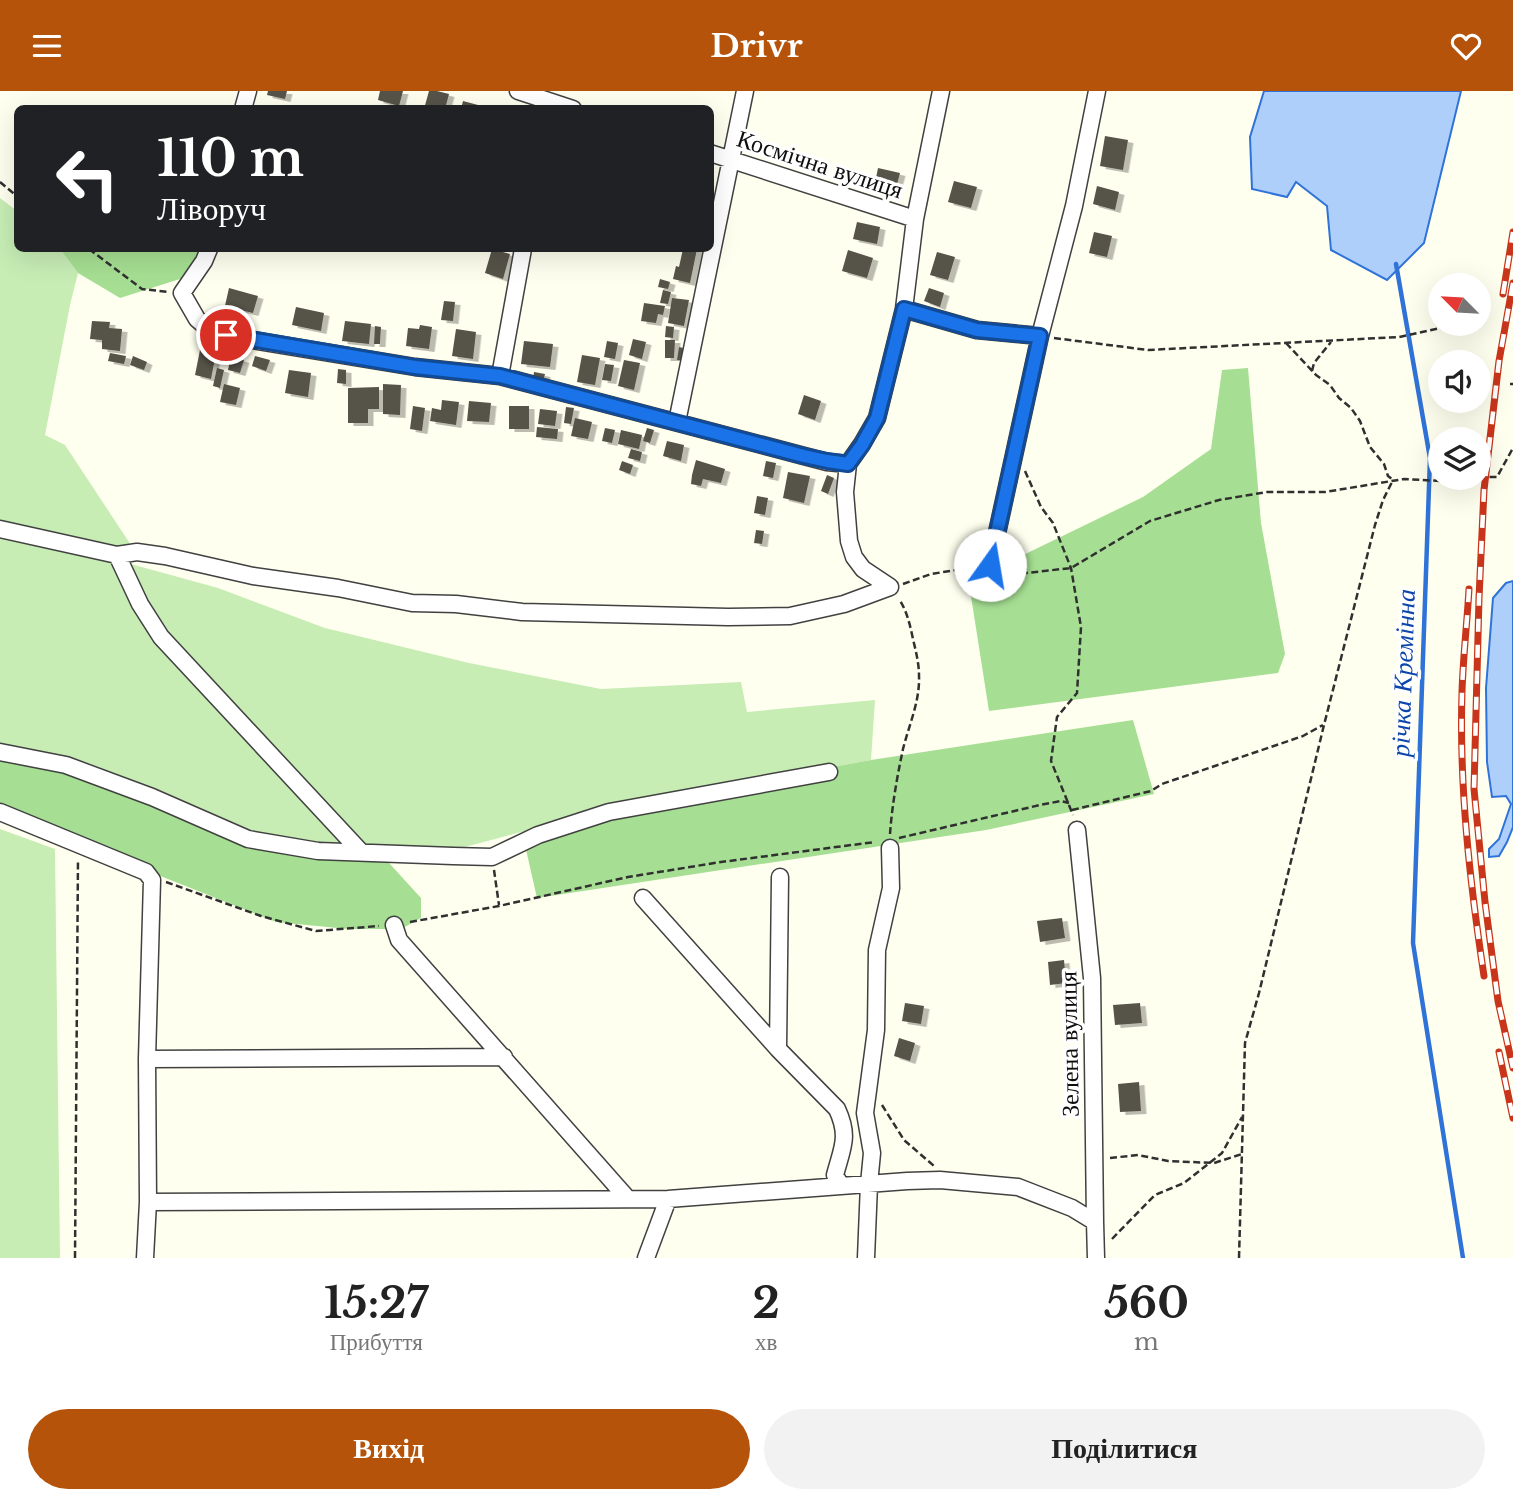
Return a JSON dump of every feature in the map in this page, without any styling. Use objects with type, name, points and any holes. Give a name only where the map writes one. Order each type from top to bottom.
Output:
[{"type":"street","points":[[518,91],[548,105]]},
{"type":"street","points":[[714,238],[745,91]]},
{"type":"street","points":[[890,587],[863,569],[854,557],[849,541],[845,492],[848,464],[877,418],[904,309],[915,219],[941,91]]},
{"type":"street","points":[[990,565],[1040,336],[1074,206],[1097,91]]},
{"type":"street","name":"Космічна вулиця","points":[[714,154],[915,219]]},
{"type":"street","points":[[208,252],[182,293],[197,319],[212,332],[415,367],[500,376],[804,456],[848,464]]},
{"type":"street","points":[[500,376],[522,252]]},
{"type":"street","points":[[677,422],[711,252]]},
{"type":"street","points":[[904,309],[977,330],[1040,336]]},
{"type":"street","points":[[0,529],[117,555],[137,552],[165,556],[253,576],[338,588],[412,603],[456,604],[522,612],[716,617],[790,616],[844,604],[890,587]]},
{"type":"street","points":[[117,555],[140,604],[161,636],[361,852]]},
{"type":"street","points":[[0,752],[66,765],[152,797],[248,839],[318,851],[492,857],[538,835],[609,812],[830,772]]},
{"type":"street","points":[[0,813],[146,872],[152,880],[145,1258]]},
{"type":"street","name":"Зелена вулиця","points":[[1077,830],[1092,978],[1096,1258]]},
{"type":"street","points":[[866,1258],[873,1153],[865,1113],[876,1030],[877,950],[891,888],[890,844]]},
{"type":"street","points":[[778,1049],[780,877]]},
{"type":"street","points":[[643,898],[778,1049],[837,1109],[845,1138],[835,1175],[841,1186]]},
{"type":"street","points":[[394,925],[399,940],[628,1199]]},
{"type":"street","points":[[147,1059],[504,1057]]},
{"type":"street","points":[[148,1202],[668,1199],[907,1181],[953,1181],[1018,1187],[1072,1208],[1095,1222]]},
{"type":"street","points":[[646,1258],[668,1199]]},
{"type":"path","points":[[0,181],[14,193]]},
{"type":"path","points":[[93,252],[142,289],[182,293]]},
{"type":"path","points":[[1040,336],[1148,350],[1399,337],[1428,330]]},
{"type":"path","points":[[1312,371],[1314,363],[1333,340]]},
{"type":"path","points":[[1286,343],[1352,408],[1370,447],[1393,480]]},
{"type":"path","points":[[1016,448],[1041,507],[1053,523],[1071,568],[1082,627],[1077,693],[1057,717],[1051,761],[1072,810],[1151,791],[1162,784],[1303,736],[1324,725]]},
{"type":"path","points":[[1492,478],[1500,475],[1513,448]]},
{"type":"path","points":[[1492,478],[1493,472]]},
{"type":"path","points":[[1239,1258],[1245,1043],[1375,525],[1393,480]]},
{"type":"path","points":[[890,844],[891,817],[902,752],[916,701],[919,678],[917,655],[907,615],[890,587],[961,568],[990,565],[1000,576],[1071,568],[1150,521],[1219,500],[1267,492],[1325,492],[1393,480],[1428,480]]},
{"type":"path","points":[[150,876],[261,916],[316,931],[394,925],[499,906],[641,875],[721,862],[890,844],[1040,805],[1061,801],[1069,803]]},
{"type":"path","points":[[75,1258],[79,843]]},
{"type":"path","points":[[492,857],[499,906]]},
{"type":"path","points":[[1110,1241],[1155,1195],[1184,1183],[1222,1153],[1243,1115],[1244,1098]]},
{"type":"path","points":[[883,1106],[904,1140],[953,1181]]},
{"type":"path","points":[[1094,1163],[1111,1157],[1138,1155],[1168,1161],[1214,1163],[1242,1154]]},
{"type":"green space","points":[[0,198],[14,209],[14,252],[62,252],[78,273],[45,435],[65,445],[129,542],[131,564],[218,588],[325,628],[469,663],[601,689],[741,682],[747,712],[875,700],[871,760],[627,804],[461,848],[330,854],[237,838],[0,753]]},
{"type":"green space","points":[[62,252],[202,252],[180,279],[120,298],[78,273]]},
{"type":"green space","points":[[1248,368],[1261,523],[1285,654],[1278,673],[989,711],[970,590],[988,572],[1143,497],[1211,449],[1222,370]]},
{"type":"green space","points":[[1133,720],[1154,794],[986,830],[537,898],[522,832],[627,804],[871,760]]},
{"type":"green space","points":[[0,753],[131,787],[237,838],[379,852],[421,898],[421,918],[401,929],[348,929],[276,922],[0,814]]},
{"type":"green space","points":[[0,829],[55,849],[60,1258],[0,1258]]},
{"type":"water","points":[[1264,91],[1461,91],[1424,243],[1387,280],[1331,250],[1327,206],[1296,182],[1287,197],[1252,189],[1250,137]]},
{"type":"water","points":[[1513,581],[1513,827],[1499,856],[1489,857],[1489,849],[1499,839],[1511,804],[1506,796],[1492,797],[1487,762],[1486,688],[1493,598],[1506,583]]},
{"type":"building","points":[[268,91],[287,91],[285,99],[267,95]]},
{"type":"building","points":[[380,91],[403,91],[399,105],[378,100]]},
{"type":"building","points":[[429,91],[449,94],[446,105],[425,105]]},
{"type":"building","points":[[463,101],[478,105],[462,105]]},
{"type":"building","points":[[1105,136],[1128,140],[1123,170],[1100,166]]},
{"type":"building","points":[[878,168],[900,173],[896,188],[875,183]]},
{"type":"building","points":[[954,181],[977,187],[971,208],[948,202]]},
{"type":"building","points":[[1097,186],[1119,192],[1115,210],[1093,204]]},
{"type":"building","points":[[857,222],[880,227],[877,244],[853,239]]},
{"type":"building","points":[[1094,232],[1112,236],[1107,257],[1089,253]]},
{"type":"building","points":[[848,250],[873,258],[867,278],[842,271]]},
{"type":"building","points":[[491,252],[510,254],[503,279],[485,273]]},
{"type":"building","points":[[682,252],[696,252],[690,283],[673,279],[676,266],[679,267]]},
{"type":"building","points":[[937,252],[955,257],[948,280],[930,275]]},
{"type":"building","points":[[660,279],[670,282],[668,289],[658,287]]},
{"type":"building","points":[[229,288],[258,296],[253,313],[236,309],[233,322],[222,319]]},
{"type":"building","points":[[929,288],[944,293],[940,307],[924,301]]},
{"type":"building","points":[[663,290],[671,292],[668,304],[660,303]]},
{"type":"building","points":[[672,298],[689,300],[684,326],[668,323]]},
{"type":"building","points":[[444,301],[455,302],[453,321],[441,320]]},
{"type":"building","points":[[644,303],[665,306],[663,315],[658,314],[656,323],[641,321]]},
{"type":"building","points":[[296,307],[324,313],[321,331],[292,325]]},
{"type":"building","points":[[92,321],[110,322],[109,328],[122,329],[120,351],[102,349],[102,340],[90,339]]},
{"type":"building","points":[[345,321],[371,324],[369,344],[342,341]]},
{"type":"building","points":[[420,325],[432,327],[429,349],[406,346],[408,328],[419,329]]},
{"type":"building","points":[[375,326],[381,327],[380,344],[374,344]]},
{"type":"building","points":[[666,326],[674,327],[673,338],[665,337]]},
{"type":"building","points":[[456,329],[476,332],[473,359],[452,356]]},
{"type":"building","points":[[633,339],[646,342],[642,359],[629,355]]},
{"type":"building","points":[[665,340],[675,340],[674,358],[665,358]]},
{"type":"building","points":[[524,341],[553,344],[550,367],[521,364]]},
{"type":"building","points":[[607,341],[618,343],[615,359],[604,357]]},
{"type":"building","points":[[201,345],[217,348],[211,379],[195,375]]},
{"type":"building","points":[[679,347],[687,349],[684,361],[677,360]]},
{"type":"building","points":[[110,353],[126,356],[124,364],[108,361]]},
{"type":"building","points":[[582,355],[600,358],[595,385],[577,382]]},
{"type":"building","points":[[133,356],[147,362],[144,370],[130,365]]},
{"type":"building","points":[[231,356],[244,360],[240,373],[228,370]]},
{"type":"building","points":[[255,356],[270,360],[266,371],[252,366]]},
{"type":"building","points":[[624,360],[640,363],[634,390],[618,386]]},
{"type":"building","points":[[605,364],[614,365],[611,381],[602,380]]},
{"type":"building","points":[[217,368],[224,370],[220,388],[213,386]]},
{"type":"building","points":[[338,369],[346,370],[346,384],[337,383]]},
{"type":"building","points":[[289,370],[311,373],[308,397],[285,393]]},
{"type":"building","points":[[534,372],[545,374],[543,382],[533,379]]},
{"type":"building","points":[[224,384],[240,388],[236,405],[220,402]]},
{"type":"building","points":[[383,384],[401,385],[400,415],[383,414]]},
{"type":"building","points":[[379,387],[379,409],[368,409],[368,423],[348,423],[348,388]]},
{"type":"building","points":[[804,395],[821,401],[815,420],[798,414]]},
{"type":"building","points":[[442,400],[459,402],[456,425],[430,421],[432,408],[441,410]]},
{"type":"building","points":[[469,401],[491,403],[489,422],[467,421]]},
{"type":"building","points":[[413,406],[425,408],[422,431],[410,429]]},
{"type":"building","points":[[509,406],[529,406],[529,429],[509,429]]},
{"type":"building","points":[[566,407],[574,408],[571,424],[564,423]]},
{"type":"building","points":[[540,409],[557,411],[555,426],[538,424]]},
{"type":"building","points":[[575,418],[592,422],[588,439],[571,436]]},
{"type":"building","points":[[537,427],[558,429],[557,439],[536,437]]},
{"type":"building","points":[[605,428],[615,430],[612,443],[602,441]]},
{"type":"building","points":[[647,428],[654,430],[650,443],[643,441]]},
{"type":"building","points":[[621,430],[642,435],[639,449],[618,444]]},
{"type":"building","points":[[667,441],[684,445],[681,461],[663,456]]},
{"type":"building","points":[[631,449],[642,452],[640,461],[628,458]]},
{"type":"building","points":[[696,460],[725,469],[721,483],[703,479],[701,486],[691,484]]},
{"type":"building","points":[[622,461],[633,465],[630,474],[619,470]]},
{"type":"building","points":[[766,461],[776,463],[773,478],[763,476]]},
{"type":"building","points":[[788,472],[810,476],[804,503],[783,498]]},
{"type":"building","points":[[827,475],[834,478],[828,494],[821,491]]},
{"type":"building","points":[[757,496],[768,498],[765,515],[754,513]]},
{"type":"building","points":[[756,530],[764,531],[762,544],[754,543]]},
{"type":"building","points":[[1062,918],[1065,938],[1040,942],[1037,921]]},
{"type":"building","points":[[1064,960],[1066,983],[1050,985],[1048,962]]},
{"type":"building","points":[[905,1003],[924,1006],[921,1024],[902,1021]]},
{"type":"building","points":[[1140,1003],[1142,1023],[1115,1025],[1113,1005]]},
{"type":"building","points":[[899,1038],[915,1043],[910,1061],[894,1056]]},
{"type":"building","points":[[1139,1082],[1141,1111],[1120,1112],[1118,1084]]},
{"type":"waterway","name":"річка Кремінна","points":[[1396,264],[1430,458],[1413,943],[1463,1258]]},
{"type":"railway","points":[[1503,294],[1513,232]]},
{"type":"railway","points":[[1513,283],[1499,361],[1484,490],[1474,789],[1498,1001],[1513,1068]]},
{"type":"railway","points":[[1469,589],[1462,692],[1462,763],[1470,870],[1484,976]]},
{"type":"railway","points":[[1499,1052],[1513,1118]]},
{"type":"route","points":[[226,335],[415,367],[500,376],[804,456],[848,464],[877,418],[904,309],[977,330],[1040,336],[990,565]]}]
